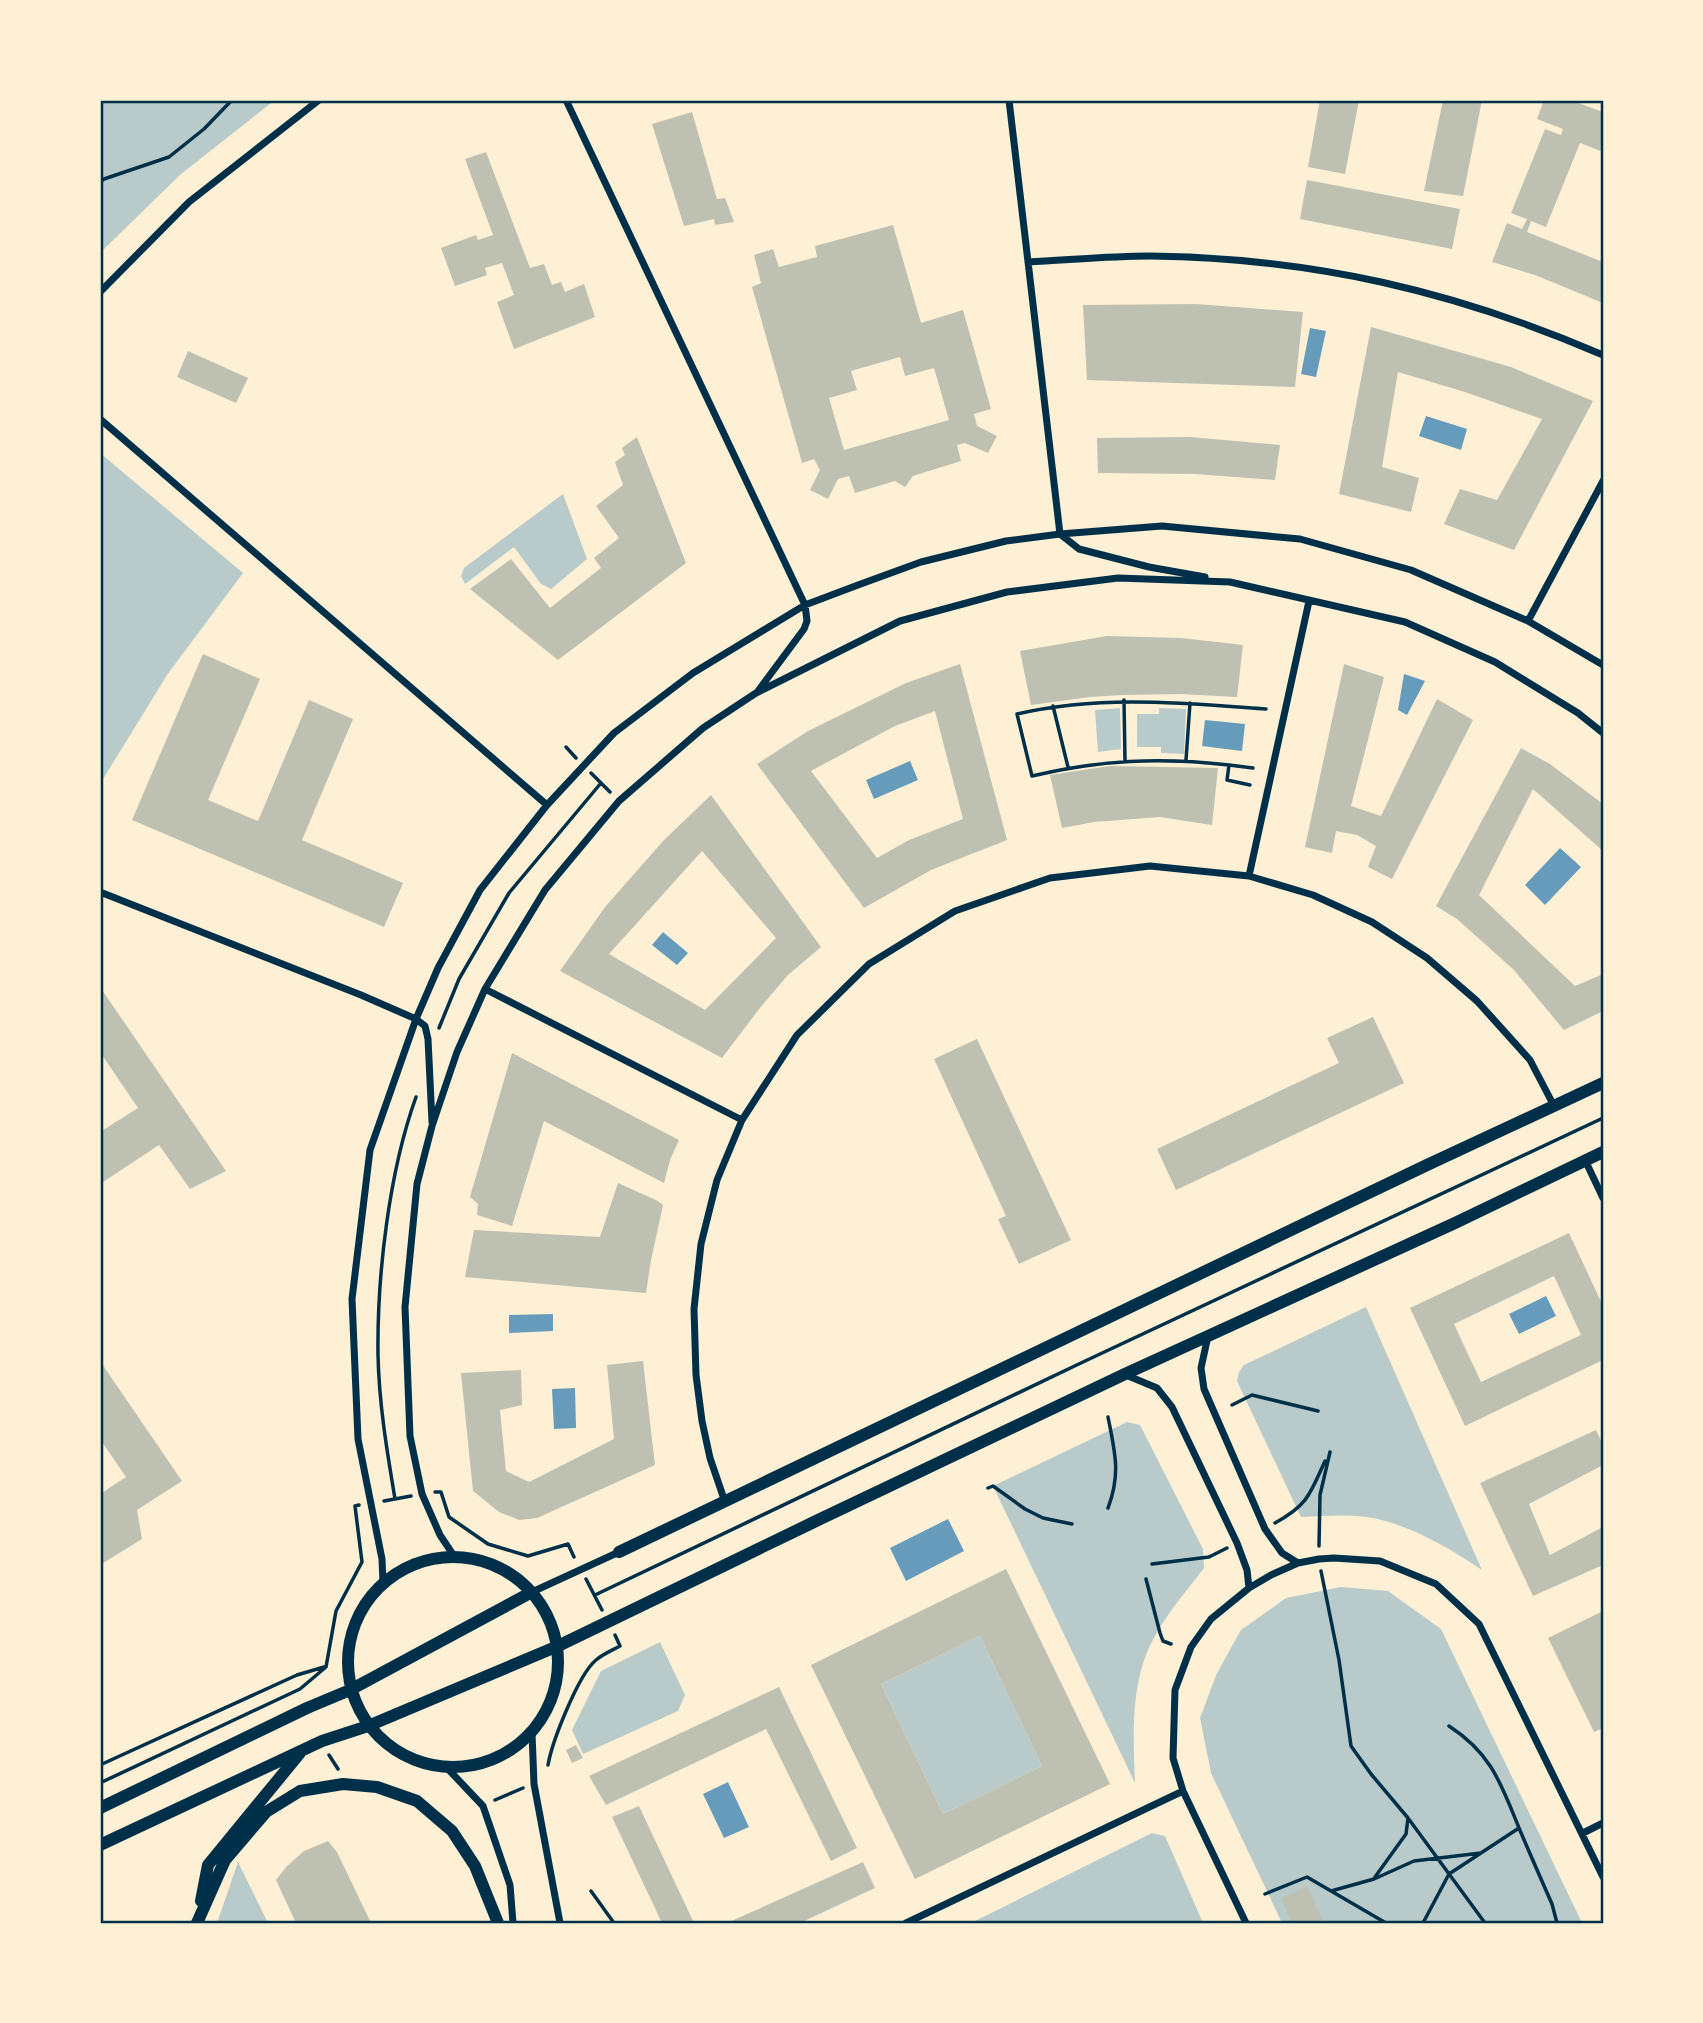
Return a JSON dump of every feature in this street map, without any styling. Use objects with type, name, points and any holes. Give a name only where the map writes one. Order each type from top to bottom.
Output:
[{"type":"street","points":[[100,292],[189,202],[319,100]]},
{"type":"street","points":[[566,100],[805,605],[807,621],[804,629],[756,692]]},
{"type":"street","points":[[1009,100],[1060,534],[1079,549],[1149,567],[1230,582],[1405,622],[1494,662],[1578,713],[1603,733]]},
{"type":"street","points":[[1028,262],[1149,256],[1237,260],[1305,267],[1387,282],[1465,303],[1540,328],[1603,355]]},
{"type":"street","points":[[100,419],[547,805]]},
{"type":"street","points":[[1528,621],[1603,481]]},
{"type":"street","points":[[383,1583],[383,1559],[358,1439],[352,1298],[370,1150],[415,1019],[438,968],[480,890],[547,805],[614,733],[693,673],[805,605],[920,562],[1006,541],[1162,526],[1300,539],[1411,570],[1528,621],[1603,665]]},
{"type":"street","points":[[454,1556],[440,1535],[422,1494],[410,1436],[405,1307],[417,1184],[432,1126],[457,1052],[485,989],[545,890],[619,801],[704,727],[756,692],[900,621],[1007,592],[1118,578],[1230,582]]},
{"type":"street","points":[[1250,876],[1309,601]]},
{"type":"street","points":[[726,1503],[710,1458],[702,1421],[696,1375],[694,1309],[701,1244],[717,1180],[742,1120],[797,1035],[869,964],[955,911],[1050,877],[1150,866],[1250,876],[1312,895],[1372,922],[1427,958],[1476,1001],[1530,1060],[1555,1106]]},
{"type":"street","points":[[100,892],[349,990],[425,1026],[428,1038],[432,1126]]},
{"type":"street","points":[[485,989],[742,1120]]},
{"type":"street","points":[[100,1808],[350,1689],[532,1592],[726,1503],[1427,1164],[1603,1083]]},
{"type":"street","points":[[100,1845],[322,1741],[368,1726],[558,1646],[1125,1374],[1603,1152]]},
{"type":"street","points":[[1585,1160],[1603,1198]]},
{"type":"street","points":[[1208,1336],[1201,1368],[1204,1389],[1265,1529],[1282,1553],[1298,1563]]},
{"type":"street","points":[[1125,1374],[1157,1388],[1172,1407],[1237,1543],[1247,1570],[1249,1588]]},
{"type":"street","points":[[454,1556],[495,1565],[516,1577],[532,1592],[549,1617],[558,1646],[558,1673],[551,1702],[532,1733],[489,1762],[448,1769],[412,1760],[386,1745],[368,1726],[350,1689],[347,1658],[355,1623],[383,1583],[414,1564],[454,1556]]},
{"type":"street","points":[[1246,1923],[1183,1791],[1173,1758],[1175,1690],[1191,1647],[1211,1619],[1271,1574],[1298,1563],[1319,1559],[1380,1561],[1436,1584],[1479,1623],[1600,1864],[1603,1877]]},
{"type":"street","points":[[532,1733],[534,1784],[560,1923]]},
{"type":"street","points":[[197,1923],[208,1865],[303,1750]]},
{"type":"street","points":[[448,1769],[483,1807],[509,1885],[513,1923]]},
{"type":"street","points":[[197,1923],[225,1860],[266,1812],[300,1791],[343,1784],[377,1787],[417,1801],[452,1831],[475,1866],[498,1923]]},
{"type":"street","points":[[906,1923],[1183,1791]]},
{"type":"street","points":[[1583,1833],[1603,1823]]},
{"type":"path","points":[[100,182],[169,157],[204,129],[232,100]]},
{"type":"path","points":[[1124,700],[1125,760]]},
{"type":"path","points":[[1253,768],[1185,760],[1125,760],[1068,767],[1032,776],[1017,713],[1053,706],[1124,700],[1266,709]]},
{"type":"path","points":[[1185,760],[1189,703]]},
{"type":"path","points":[[1053,706],[1068,767]]},
{"type":"path","points":[[1229,765],[1227,780],[1250,785]]},
{"type":"path","points":[[438,1031],[459,979],[509,893],[601,783]]},
{"type":"path","points":[[595,1595],[1603,1118]]},
{"type":"path","points":[[1232,1405],[1252,1395],[1318,1411]]},
{"type":"path","points":[[1108,1417],[1118,1462],[1115,1489],[1108,1508]]},
{"type":"path","points":[[1330,1452],[1320,1495],[1319,1559],[1339,1660],[1351,1746],[1485,1923]]},
{"type":"path","points":[[988,1488],[993,1486],[1025,1509],[1043,1518],[1072,1524]]},
{"type":"path","points":[[441,1492],[449,1517],[488,1544],[528,1556],[568,1544]]},
{"type":"path","points":[[384,1501],[410,1496]]},
{"type":"path","points":[[100,1783],[300,1689],[326,1667],[336,1611],[362,1562],[355,1506]]},
{"type":"path","points":[[1146,1578],[1163,1641],[1171,1644]]},
{"type":"path","points":[[588,1583],[598,1603]]},
{"type":"path","points":[[548,1769],[551,1746],[579,1686],[594,1661],[620,1646]]},
{"type":"path","points":[[100,1765],[297,1675],[326,1667]]},
{"type":"path","points":[[1449,1726],[1465,1737],[1486,1759],[1505,1790],[1557,1923]]},
{"type":"path","points":[[491,1801],[523,1788]]},
{"type":"path","points":[[1374,1879],[1406,1834],[1408,1818]]},
{"type":"path","points":[[1423,1923],[1449,1874],[1519,1828]]},
{"type":"path","points":[[1331,1891],[1374,1879],[1414,1861],[1480,1853]]},
{"type":"path","points":[[1265,1894],[1307,1877],[1386,1923]]},
{"type":"path","points":[[591,1891],[614,1923]]},
{"type":"shaded area","points":[[100,100],[275,100],[181,174],[100,253]]},
{"type":"shaded area","points":[[100,453],[243,573],[167,675],[100,784]]},
{"type":"shaded area","points":[[563,494],[587,559],[551,589],[541,584],[514,547],[465,584],[461,576],[464,568]]},
{"type":"shaded area","points":[[1120,708],[1121,749],[1098,752],[1095,710]]},
{"type":"shaded area","points":[[1159,708],[1186,709],[1184,754],[1161,753],[1161,747],[1137,747],[1137,714],[1159,714]]},
{"type":"shaded area","points":[[1366,1307],[1482,1570],[1430,1539],[1402,1526],[1355,1516],[1301,1517],[1237,1381],[1244,1365]]},
{"type":"shaded area","points":[[1127,1422],[1140,1425],[1203,1549],[1204,1568],[1161,1625],[1141,1669],[1135,1707],[1135,1783],[993,1486]]},
{"type":"shaded area","points":[[1341,1587],[1388,1591],[1441,1629],[1582,1923],[1282,1923],[1211,1773],[1200,1718],[1217,1673],[1241,1630],[1286,1598]]},
{"type":"shaded area","points":[[980,1636],[1042,1766],[943,1814],[881,1684]]},
{"type":"shaded area","points":[[660,1642],[685,1695],[678,1711],[583,1754],[572,1730],[601,1671]]},
{"type":"shaded area","points":[[1152,1833],[1165,1836],[1203,1923],[971,1923]]},
{"type":"shaded area","points":[[238,1862],[268,1923],[217,1923]]},
{"type":"water","points":[[1310,328],[1326,331],[1316,377],[1301,374]]},
{"type":"water","points":[[1426,416],[1467,429],[1461,450],[1419,436]]},
{"type":"water","points":[[1404,674],[1425,681],[1407,715],[1398,710]]},
{"type":"water","points":[[1205,720],[1245,724],[1242,751],[1202,746]]},
{"type":"water","points":[[910,761],[918,780],[874,799],[866,780]]},
{"type":"water","points":[[1560,848],[1581,867],[1545,905],[1525,885]]},
{"type":"water","points":[[663,932],[688,953],[677,965],[652,945]]},
{"type":"water","points":[[1546,1296],[1556,1316],[1519,1334],[1509,1314]]},
{"type":"water","points":[[553,1314],[553,1331],[509,1333],[509,1315]]},
{"type":"water","points":[[575,1388],[576,1428],[554,1429],[552,1389]]},
{"type":"water","points":[[948,1519],[964,1551],[906,1581],[890,1548]]},
{"type":"water","points":[[728,1782],[749,1827],[724,1838],[703,1794]]},
{"type":"building","points":[[1320,100],[1359,100],[1345,174],[1308,167]]},
{"type":"building","points":[[1443,100],[1482,100],[1463,196],[1424,191]]},
{"type":"building","points":[[1544,100],[1570,100],[1603,112],[1603,152],[1580,143],[1546,227],[1531,221],[1527,232],[1603,262],[1603,303],[1535,275],[1492,262],[1507,223],[1522,229],[1527,219],[1511,213],[1545,129],[1561,135],[1563,129],[1537,119]]},
{"type":"building","points":[[692,112],[717,199],[725,198],[734,222],[715,225],[714,219],[684,226],[652,124]]},
{"type":"building","points":[[486,152],[530,268],[544,264],[552,285],[561,282],[565,292],[584,284],[595,317],[514,349],[497,302],[514,295],[502,263],[485,268],[487,275],[455,286],[441,248],[476,235],[478,240],[493,235],[465,159]]},
{"type":"building","points":[[1307,180],[1460,209],[1452,249],[1300,219]]},
{"type":"building","points":[[893,225],[921,323],[963,310],[991,409],[974,414],[977,426],[997,436],[988,453],[965,443],[957,445],[961,461],[913,476],[905,487],[895,481],[855,493],[849,476],[838,479],[828,499],[810,490],[820,470],[814,459],[802,463],[752,287],[761,283],[754,255],[773,249],[779,267],[817,257],[815,246]],"holes":[[[900,357],[905,376],[934,368],[949,420],[844,450],[829,398],[857,390],[851,371]]]},
{"type":"building","points":[[1196,304],[1303,312],[1295,387],[1087,380],[1083,305]]},
{"type":"building","points":[[1371,327],[1511,367],[1593,401],[1514,550],[1444,524],[1460,489],[1497,500],[1542,419],[1465,392],[1398,372],[1382,467],[1419,478],[1411,512],[1339,494]]},
{"type":"building","points":[[188,351],[248,378],[236,403],[177,377]]},
{"type":"building","points":[[637,437],[686,563],[558,660],[470,589],[511,559],[550,608],[601,568],[594,558],[619,538],[596,506],[623,485],[615,462],[625,455],[622,448]]},
{"type":"building","points":[[1190,437],[1280,445],[1275,480],[1195,474],[1098,473],[1097,438]]},
{"type":"building","points":[[1107,636],[1181,638],[1243,645],[1237,697],[1122,695],[1031,705],[1020,651]]},
{"type":"building","points":[[203,654],[260,679],[208,800],[258,821],[309,700],[353,719],[302,840],[403,883],[384,927],[132,820]]},
{"type":"building","points":[[960,664],[1007,840],[931,870],[864,908],[757,764],[808,731],[906,683]],"holes":[[[935,711],[963,819],[909,840],[877,858],[811,771],[895,726]]]},
{"type":"building","points":[[1344,664],[1384,677],[1351,806],[1381,816],[1437,699],[1473,720],[1392,879],[1368,867],[1376,846],[1357,835],[1336,831],[1332,853],[1305,847]]},
{"type":"building","points":[[1521,748],[1550,764],[1603,804],[1603,851],[1533,789],[1479,895],[1575,986],[1603,974],[1603,1011],[1564,1030],[1514,970],[1457,919],[1436,906]]},
{"type":"building","points":[[1110,766],[1218,768],[1212,825],[1160,817],[1094,822],[1062,828],[1050,775]]},
{"type":"building","points":[[711,795],[821,947],[788,975],[722,1058],[560,971],[605,907],[664,840]],"holes":[[[702,851],[776,938],[705,1010],[609,954]]]},
{"type":"building","points":[[100,987],[226,1171],[190,1189],[159,1145],[100,1184],[100,1132],[138,1108],[100,1052]]},
{"type":"building","points":[[1373,1017],[1404,1083],[1176,1190],[1157,1149],[1339,1063],[1327,1038]]},
{"type":"building","points":[[977,1039],[1071,1240],[1019,1264],[998,1219],[1006,1216],[934,1059]]},
{"type":"building","points":[[512,1053],[679,1140],[664,1183],[544,1121],[512,1226],[477,1215],[478,1204],[470,1197]]},
{"type":"building","points":[[618,1183],[663,1205],[646,1293],[465,1277],[474,1230],[600,1237]]},
{"type":"building","points":[[1569,1233],[1603,1306],[1603,1360],[1465,1426],[1410,1308]],"holes":[[[1554,1276],[1581,1335],[1481,1382],[1454,1324]]]},
{"type":"building","points":[[100,1361],[182,1481],[137,1510],[142,1539],[100,1565],[100,1494],[126,1477],[100,1439]]},
{"type":"building","points":[[643,1361],[655,1465],[537,1518],[519,1520],[499,1512],[473,1491],[461,1373],[521,1370],[522,1405],[500,1410],[506,1471],[529,1482],[614,1439],[607,1365]]},
{"type":"building","points":[[1596,1430],[1603,1445],[1603,1465],[1529,1504],[1550,1555],[1603,1527],[1603,1565],[1533,1596],[1480,1483]]},
{"type":"building","points":[[1006,1569],[1110,1784],[915,1879],[811,1665]],"holes":[[[980,1636],[1042,1766],[943,1814],[881,1684]]]},
{"type":"building","points":[[1603,1611],[1603,1728],[1594,1732],[1548,1638]]},
{"type":"building","points":[[779,1687],[857,1848],[831,1861],[766,1729],[606,1805],[589,1776]]},
{"type":"building","points":[[576,1745],[583,1758],[572,1763],[566,1750]]},
{"type":"building","points":[[639,1806],[694,1923],[662,1923],[612,1817]]},
{"type":"building","points":[[328,1841],[337,1852],[371,1923],[296,1923],[276,1880],[304,1851]]},
{"type":"building","points":[[863,1862],[875,1888],[800,1923],[727,1923]]},
{"type":"building","points":[[1307,1886],[1324,1923],[1292,1923],[1281,1898]]}]
